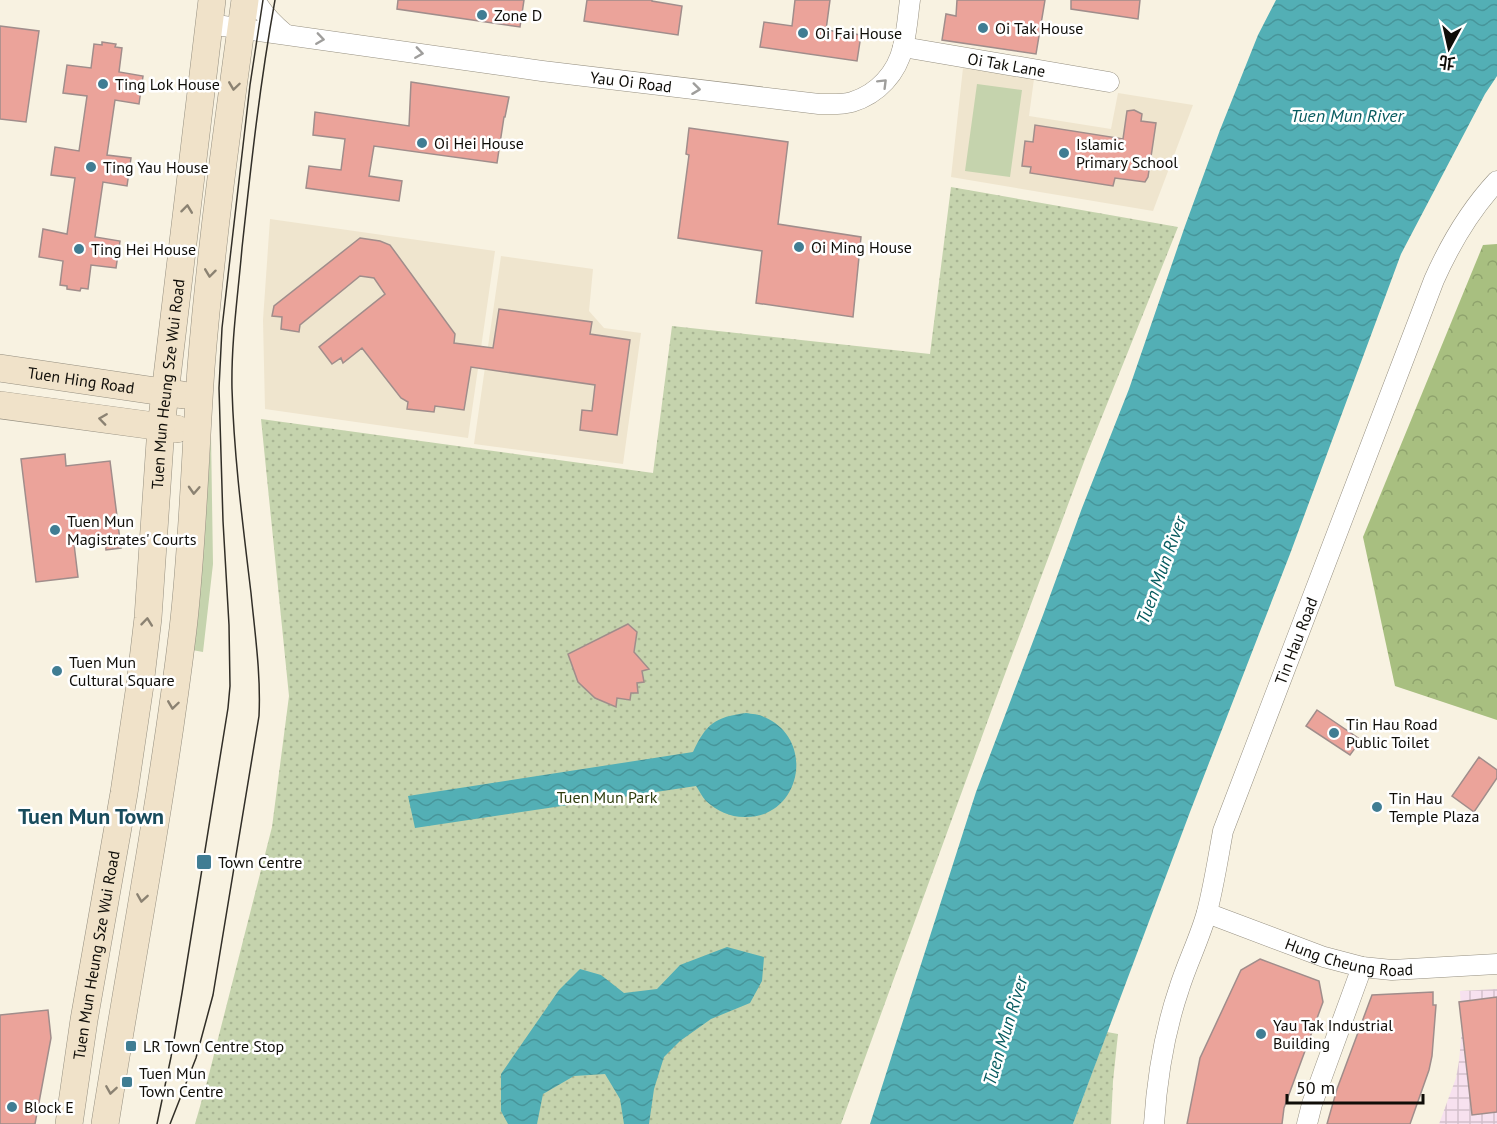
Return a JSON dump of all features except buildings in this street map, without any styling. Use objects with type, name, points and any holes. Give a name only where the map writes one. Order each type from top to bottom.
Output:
[{"type":"main road","name":"Tuen Mun Heung Sze Wui Road","points":[[105,1124],[171,719],[190,562],[199,397],[209,280],[245,0]]},
{"type":"main road","name":"Tuen Mun Heung Sze Wui Road","points":[[69,1124],[140,685],[148,618],[161,427],[211,12]]},
{"type":"main road","name":"Tuen Hing Road","points":[[0,368],[199,397]]},
{"type":"main road","points":[[0,405],[198,432]]},
{"type":"street","points":[[255,0],[261,11],[285,34]]},
{"type":"street","name":"Yau Oi Road","points":[[211,12],[241,28],[542,71],[835,105],[851,102],[873,93],[889,78],[898,63],[903,47],[910,0]]},
{"type":"street","name":"Oi Tak Lane","points":[[903,47],[1109,82]]},
{"type":"street","name":"Tin Hau Road","points":[[1154,1124],[1161,1059],[1169,1024],[1206,913],[1223,831],[1434,280],[1458,232],[1497,181]]},
{"type":"street","name":"Hung Cheung Road","points":[[1206,913],[1324,957],[1362,967],[1392,970],[1497,964]]},
{"type":"street","points":[[1307,1124],[1312,1104],[1362,967]]},
{"type":"shaded area","name":"Islamic Primary School","points":[[963,68],[1034,79],[1029,116],[1111,129],[1118,93],[1193,105],[1153,211],[951,177]]},
{"type":"shaded area","points":[[270,219],[495,251],[468,438],[265,409],[263,320]]},
{"type":"shaded area","points":[[501,256],[593,269],[589,311],[604,328],[641,333],[623,464],[474,444]]},
{"type":"shaded area","points":[[1497,989],[1497,1124],[1439,1124],[1456,1078],[1459,1061],[1462,1028],[1460,991]]},
{"type":"green space","points":[[977,84],[1022,90],[1010,177],[965,171]]},
{"type":"green space","name":"Tuen Mun Park","points":[[951,187],[1178,227],[1085,459],[841,1124],[195,1124],[272,827],[289,696],[261,419],[653,473],[672,326],[930,354]]},
{"type":"green space","points":[[1497,244],[1497,720],[1395,686],[1363,537],[1483,245]]},
{"type":"green space","points":[[211,435],[213,564],[203,652],[192,650],[202,563]]},
{"type":"green space","points":[[1107,1032],[1118,1034],[1111,1124],[1073,1124]]},
{"type":"water","name":"Tuen Mun River","points":[[1276,0],[1497,0],[1497,76],[1485,94],[1401,254],[1290,554],[1073,1124],[870,1124],[976,792],[1129,389],[1220,130],[1258,35]]},
{"type":"water","points":[[746,713],[762,716],[781,728],[791,742],[796,759],[795,776],[789,792],[779,805],[763,814],[744,817],[724,813],[706,801],[696,786],[415,828],[408,796],[693,752],[707,728],[726,717]]},
{"type":"water","points":[[727,947],[764,957],[762,981],[750,1003],[711,1019],[680,1041],[664,1057],[654,1089],[649,1124],[624,1124],[620,1099],[605,1074],[574,1076],[543,1094],[537,1124],[508,1124],[501,1111],[501,1074],[559,990],[580,969],[601,975],[624,993],[657,989],[680,965]]},
{"type":"tram line","points":[[157,1124],[182,993],[228,708],[229,625],[219,388],[222,328],[250,85],[263,0]]},
{"type":"tram line","points":[[170,1124],[196,1058],[213,995],[259,716],[257,654],[237,466],[232,371],[235,318],[252,155],[275,0]]},
{"type":"place","name":"Zone D","points":[[482,15]]},
{"type":"place","name":"Oi Tak House","points":[[983,28]]},
{"type":"place","name":"Oi Fai House","points":[[803,33]]},
{"type":"place","name":"Ting Lok House","points":[[103,84]]},
{"type":"place","name":"Oi Hei House","points":[[422,143]]},
{"type":"place","name":"Islamic Primary School","points":[[1064,153]]},
{"type":"place","name":"Ting Yau House","points":[[91,167]]},
{"type":"place","name":"Oi Ming House","points":[[799,247]]},
{"type":"place","name":"Ting Hei House","points":[[79,249]]},
{"type":"place","name":"Tuen Mun Magistrates' Courts","points":[[55,530]]},
{"type":"place","name":"Tuen Mun Cultural Square","points":[[57,671]]},
{"type":"place","name":"Tin Hau Road Public Toilet","points":[[1334,733]]},
{"type":"place","name":"Tin Hau Temple Plaza","points":[[1377,807]]},
{"type":"place","name":"Town Centre","points":[[204,862]]},
{"type":"place","name":"Yau Tak Industrial Building","points":[[1261,1034]]},
{"type":"place","name":"LR Town Centre Stop","points":[[131,1046]]},
{"type":"place","name":"Tuen Mun Town Centre","points":[[127,1082]]},
{"type":"place","name":"Block E","points":[[12,1107]]},
{"type":"district","name":"Tuen Mun Town","points":[[91,816]]}]
